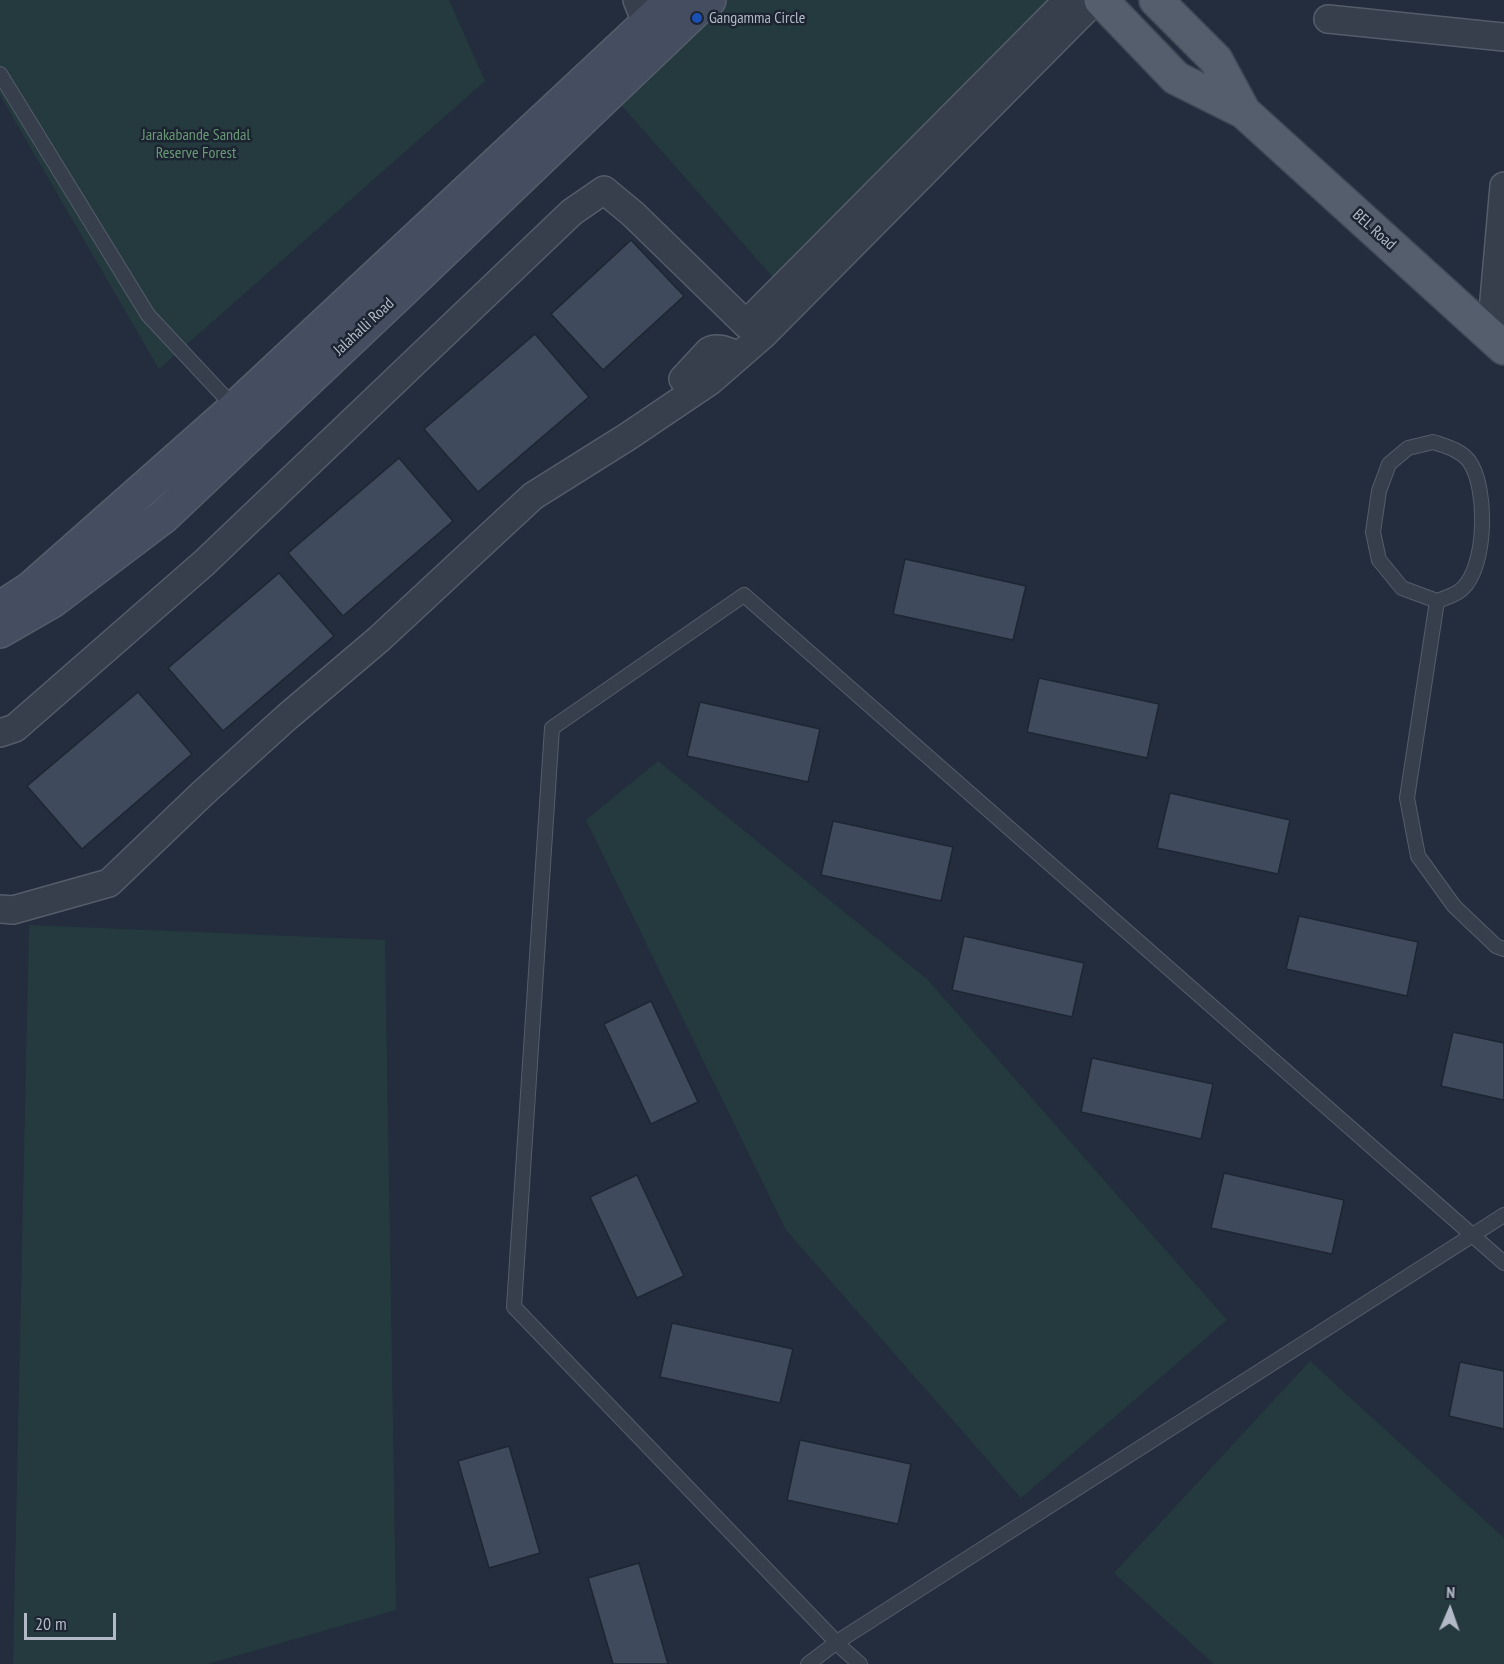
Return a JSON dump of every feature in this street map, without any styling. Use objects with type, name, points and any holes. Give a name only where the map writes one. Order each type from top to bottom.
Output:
[{"type":"main road","name":"Jalahalli Road","points":[[0,608],[30,590],[235,408],[642,11],[672,0]]},
{"type":"main road","name":"Jalahalli Road","points":[[0,631],[52,601],[163,517],[709,0]]},
{"type":"main road","name":"BEL Road","points":[[1101,0],[1176,78],[1244,112],[1497,341]]},
{"type":"main road","name":"BEL Road","points":[[1156,0],[1216,60],[1244,112]]},
{"type":"street","points":[[0,909],[13,910],[109,883],[220,778],[287,717],[379,639],[533,496],[710,381],[739,356],[755,329],[1068,0]]},
{"type":"street","points":[[755,329],[1095,0]]},
{"type":"street","points":[[1328,19],[1504,37]]},
{"type":"street","points":[[1497,341],[1504,186]]},
{"type":"street","points":[[0,733],[15,728],[204,563],[555,227],[604,190],[633,214],[755,329]]},
{"type":"street","points":[[683,379],[713,349],[726,350],[739,356]]},
{"type":"lane","points":[[0,74],[148,315],[235,408]]},
{"type":"lane","points":[[1433,442],[1450,447],[1468,460],[1479,482],[1482,510],[1482,541],[1470,578],[1462,590],[1437,601],[1401,588],[1379,560],[1373,532],[1378,491],[1389,464],[1408,448],[1433,442]]},
{"type":"lane","points":[[860,1664],[514,1307],[552,728],[744,595],[1504,1263]]},
{"type":"lane","points":[[1437,601],[1407,798],[1418,856],[1454,906],[1496,946],[1504,949]]},
{"type":"lane","points":[[808,1664],[837,1642],[1504,1215]]},
{"type":"green space","name":"Jarakabande Sandal Reserve Forest","points":[[0,0],[449,0],[485,81],[159,369],[0,95]]},
{"type":"green space","points":[[723,0],[1055,0],[778,283],[614,97]]},
{"type":"green space","points":[[658,761],[927,979],[1227,1320],[1021,1498],[786,1230],[586,820]]},
{"type":"green space","points":[[29,925],[385,940],[396,1610],[208,1664],[13,1664]]},
{"type":"green space","points":[[1310,1361],[1504,1538],[1504,1664],[1214,1664],[1114,1573]]},
{"type":"building","points":[[631,240],[684,296],[603,370],[551,314]]},
{"type":"building","points":[[535,334],[589,397],[478,492],[424,429]]},
{"type":"building","points":[[399,458],[453,521],[343,616],[288,553]]},
{"type":"building","points":[[905,559],[1026,586],[1013,640],[893,614]]},
{"type":"building","points":[[279,573],[334,636],[223,731],[168,668]]},
{"type":"building","points":[[1039,678],[1159,704],[1147,758],[1027,732]]},
{"type":"building","points":[[138,692],[192,754],[82,849],[27,786]]},
{"type":"building","points":[[700,702],[820,729],[808,782],[687,756]]},
{"type":"building","points":[[1170,793],[1290,820],[1278,874],[1157,848]]},
{"type":"building","points":[[833,821],[953,847],[941,901],[821,875]]},
{"type":"building","points":[[1299,916],[1418,942],[1407,996],[1286,969]]},
{"type":"building","points":[[964,936],[1084,963],[1072,1017],[952,990]]},
{"type":"building","points":[[651,1001],[698,1102],[651,1124],[604,1024]]},
{"type":"building","points":[[1453,1032],[1504,1043],[1504,1100],[1441,1086]]},
{"type":"building","points":[[1092,1058],[1213,1084],[1201,1139],[1081,1112]]},
{"type":"building","points":[[1224,1173],[1344,1200],[1332,1254],[1211,1228]]},
{"type":"building","points":[[637,1175],[684,1276],[637,1298],[590,1197]]},
{"type":"building","points":[[672,1323],[793,1349],[780,1403],[660,1377]]},
{"type":"building","points":[[1460,1362],[1504,1371],[1504,1429],[1449,1416]]},
{"type":"building","points":[[800,1440],[911,1464],[898,1524],[787,1500]]},
{"type":"building","points":[[509,1446],[540,1553],[489,1568],[458,1461]]},
{"type":"building","points":[[639,1563],[668,1664],[613,1664],[588,1578]]},
{"type":"place","name":"Gangamma Circle","points":[[697,18]]}]
